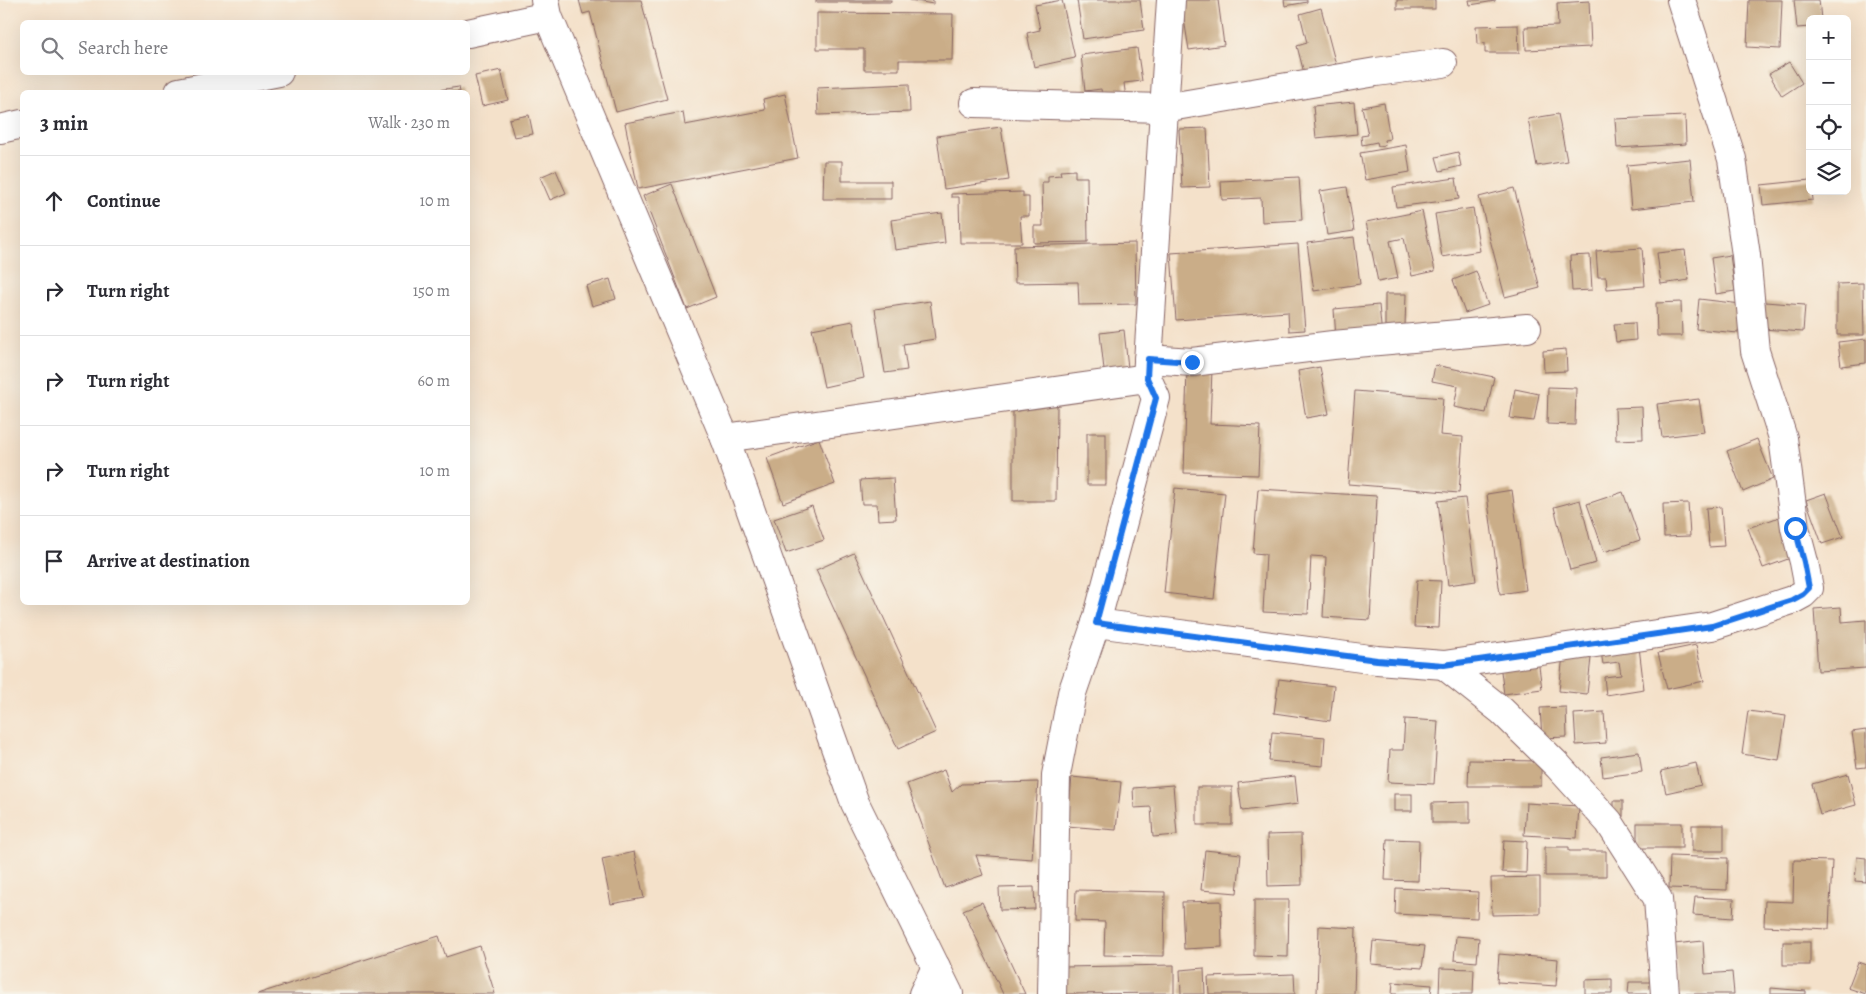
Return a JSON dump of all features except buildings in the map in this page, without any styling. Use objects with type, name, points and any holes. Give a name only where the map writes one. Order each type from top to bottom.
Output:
[{"type":"street","points":[[1052,994],[1056,775],[1072,693],[1096,623],[1156,398],[1148,368],[1171,0]]},
{"type":"street","points":[[1096,623],[1377,660],[1444,665],[1712,626],[1792,600],[1809,588],[1795,528],[1783,438],[1754,351],[1746,255],[1732,159],[1681,0]]},
{"type":"street","points":[[470,32],[546,8],[725,438],[855,803],[949,994]]},
{"type":"street","points":[[974,103],[1164,108],[1376,72],[1443,63]]},
{"type":"street","points":[[189,90],[264,75]]},
{"type":"street","points":[[0,128],[20,124]]},
{"type":"street","points":[[725,438],[1148,368],[1333,345],[1527,328]]},
{"type":"street","points":[[1444,665],[1502,711],[1558,766],[1609,822],[1658,899],[1665,994]]},
{"type":"street","points":[[923,994],[936,967]]},
{"type":"route","points":[[1192,362],[1148,359],[1147,378],[1156,398],[1096,623],[1377,660],[1444,665],[1712,626],[1792,600],[1809,588],[1808,576],[1795,528]]}]
